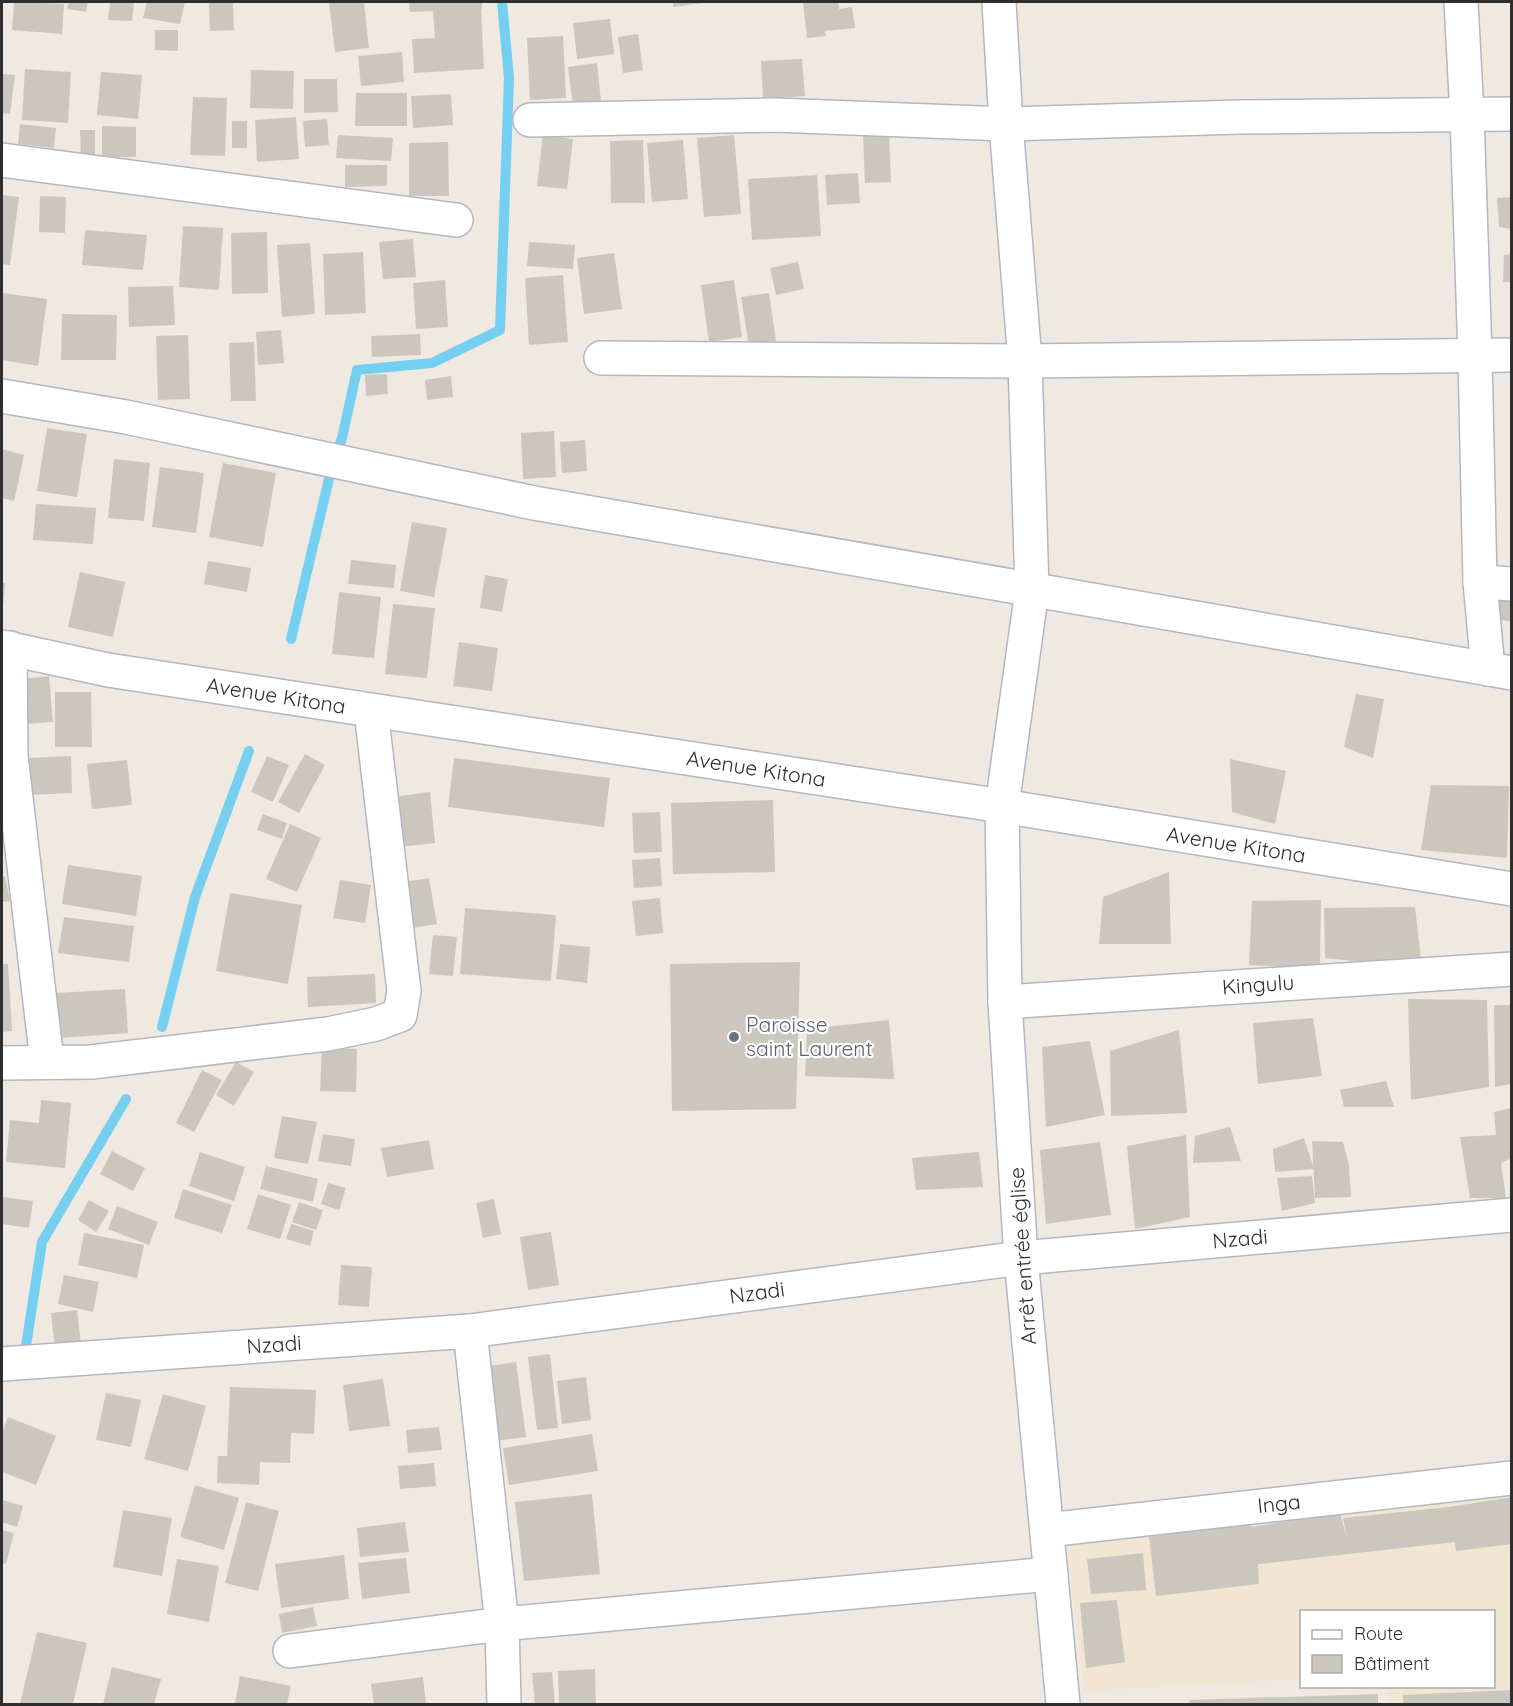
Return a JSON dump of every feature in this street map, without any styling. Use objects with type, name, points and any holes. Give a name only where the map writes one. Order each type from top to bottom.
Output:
[{"type":"street","name":"Arrêt entrée église","points":[[999,2],[1024,361],[1032,590],[1002,806],[1005,1002],[1021,1258],[1063,1704]]},
{"type":"street","points":[[2,396],[126,417],[534,503],[1500,671],[1496,583],[1475,356],[1461,2]]},
{"type":"street","points":[[530,120],[775,115],[1006,124],[1240,117],[1512,114]]},
{"type":"street","points":[[2,160],[456,220]]},
{"type":"street","points":[[601,358],[1024,361],[1512,355]]},
{"type":"street","points":[[6,647],[6,756],[47,1061]]},
{"type":"street","name":"Avenue Kitona","points":[[6,647],[108,670],[1002,806],[1512,890]]},
{"type":"street","points":[[2,1063],[91,1062],[328,1034],[376,1024],[400,1015],[404,991],[371,711]]},
{"type":"street","name":"Kingulu","points":[[1005,1002],[1512,969]]},
{"type":"street","name":"Nzadi","points":[[2,1364],[470,1331],[1021,1258],[1512,1215]]},
{"type":"street","points":[[470,1331],[502,1624],[504,1704]]},
{"type":"street","name":"Inga","points":[[1047,1530],[1512,1478]]},
{"type":"street","points":[[290,1651],[502,1624],[1051,1574]]},
{"type":"shaded area","points":[[1511,1491],[1511,1704],[1389,1704],[1388,1688],[1495,1688],[1495,1610],[1300,1610],[1300,1679],[1084,1691],[1067,1543]]},
{"type":"building","points":[[14,2],[64,4],[62,34],[12,30]]},
{"type":"building","points":[[69,2],[88,2],[86,12],[67,9]]},
{"type":"building","points":[[110,2],[134,2],[132,21],[108,20]]},
{"type":"building","points":[[147,2],[185,2],[180,24],[143,18]]},
{"type":"building","points":[[209,2],[233,2],[234,30],[210,31]]},
{"type":"building","points":[[329,2],[364,2],[369,48],[335,52]]},
{"type":"building","points":[[409,2],[482,2],[484,69],[414,73],[412,39],[435,38],[433,11],[410,12]]},
{"type":"building","points":[[673,2],[702,2],[703,3],[673,7]]},
{"type":"building","points":[[838,2],[839,9],[852,7],[855,28],[825,31],[826,36],[807,38],[803,3]]},
{"type":"building","points":[[610,19],[614,54],[577,59],[573,23]]},
{"type":"building","points":[[155,30],[178,30],[178,51],[155,50]]},
{"type":"building","points":[[638,34],[643,70],[623,73],[618,37]]},
{"type":"building","points":[[563,36],[566,98],[530,100],[527,38]]},
{"type":"building","points":[[402,52],[404,82],[361,86],[358,56]]},
{"type":"building","points":[[802,59],[805,96],[763,99],[761,61]]},
{"type":"building","points":[[597,63],[601,102],[573,106],[568,67]]},
{"type":"building","points":[[25,69],[71,72],[68,123],[22,120]]},
{"type":"building","points":[[251,70],[294,71],[293,109],[250,108]]},
{"type":"building","points":[[101,72],[142,75],[138,119],[97,115]]},
{"type":"building","points":[[2,74],[15,75],[10,114],[2,113]]},
{"type":"building","points":[[304,79],[337,79],[338,112],[304,113]]},
{"type":"building","points":[[356,93],[407,93],[407,126],[355,126]]},
{"type":"building","points":[[451,94],[453,125],[413,128],[411,96]]},
{"type":"building","points":[[193,97],[227,98],[225,156],[190,155]]},
{"type":"building","points":[[296,117],[299,159],[257,162],[255,120]]},
{"type":"building","points":[[327,119],[329,145],[305,147],[303,121]]},
{"type":"building","points":[[232,121],[247,121],[247,148],[232,148]]},
{"type":"building","points":[[20,124],[56,128],[54,148],[18,144]]},
{"type":"building","points":[[102,126],[136,127],[136,157],[102,157]]},
{"type":"building","points":[[80,130],[95,130],[95,156],[81,157]]},
{"type":"building","points":[[889,134],[891,182],[865,183],[863,135]]},
{"type":"building","points":[[338,135],[393,138],[391,161],[336,158]]},
{"type":"building","points":[[543,135],[573,139],[567,189],[537,186]]},
{"type":"building","points":[[734,135],[741,214],[704,217],[697,138]]},
{"type":"building","points":[[643,140],[645,203],[611,203],[610,141]]},
{"type":"building","points":[[683,140],[688,199],[652,202],[647,143]]},
{"type":"building","points":[[448,142],[449,196],[409,196],[409,143]]},
{"type":"building","points":[[345,165],[387,165],[387,186],[345,187]]},
{"type":"building","points":[[858,173],[860,203],[827,205],[825,175]]},
{"type":"building","points":[[817,175],[821,236],[752,240],[748,179]]},
{"type":"building","points":[[2,195],[19,197],[10,265],[2,264]]},
{"type":"building","points":[[40,196],[66,197],[65,233],[39,232]]},
{"type":"building","points":[[1512,197],[1512,229],[1499,227],[1497,198]]},
{"type":"building","points":[[183,226],[223,228],[219,290],[179,287]]},
{"type":"building","points":[[85,230],[147,235],[143,270],[82,265]]},
{"type":"building","points":[[267,232],[268,293],[232,294],[231,233]]},
{"type":"building","points":[[413,239],[416,277],[383,279],[379,242]]},
{"type":"building","points":[[529,242],[575,245],[573,269],[527,266]]},
{"type":"building","points":[[310,243],[315,314],[282,317],[277,245]]},
{"type":"building","points":[[363,252],[366,313],[325,315],[323,254]]},
{"type":"building","points":[[614,253],[622,309],[584,314],[577,258]]},
{"type":"building","points":[[1512,254],[1512,282],[1503,282],[1504,255]]},
{"type":"building","points":[[798,262],[804,289],[776,295],[770,268]]},
{"type":"building","points":[[563,275],[568,342],[529,345],[525,278]]},
{"type":"building","points":[[445,280],[448,327],[416,329],[413,283]]},
{"type":"building","points":[[734,280],[742,337],[709,342],[701,285]]},
{"type":"building","points":[[173,286],[175,325],[129,327],[128,287]]},
{"type":"building","points":[[2,293],[47,299],[38,366],[2,360]]},
{"type":"building","points":[[769,293],[776,341],[749,346],[741,297]]},
{"type":"building","points":[[62,314],[117,315],[116,360],[61,360]]},
{"type":"building","points":[[281,330],[284,363],[258,365],[256,332]]},
{"type":"building","points":[[420,334],[421,355],[372,357],[371,336]]},
{"type":"building","points":[[188,335],[190,399],[158,400],[156,336]]},
{"type":"building","points":[[254,342],[256,401],[231,401],[229,343]]},
{"type":"building","points":[[387,374],[388,394],[366,396],[365,375]]},
{"type":"building","points":[[451,376],[453,397],[427,400],[425,380]]},
{"type":"building","points":[[47,428],[87,434],[77,497],[37,491]]},
{"type":"building","points":[[554,431],[556,477],[523,479],[521,433]]},
{"type":"building","points":[[585,440],[587,471],[562,473],[560,442]]},
{"type":"building","points":[[2,449],[24,455],[14,501],[2,498]]},
{"type":"building","points":[[114,459],[150,463],[144,521],[108,518]]},
{"type":"building","points":[[223,463],[276,473],[263,547],[209,537]]},
{"type":"building","points":[[160,467],[204,473],[196,533],[152,527]]},
{"type":"building","points":[[36,504],[96,508],[93,544],[33,540]]},
{"type":"building","points":[[412,522],[447,528],[434,597],[400,591]]},
{"type":"building","points":[[351,560],[396,565],[394,588],[348,584]]},
{"type":"building","points":[[208,561],[251,568],[247,592],[204,584]]},
{"type":"building","points":[[80,572],[125,582],[113,637],[68,627]]},
{"type":"building","points":[[485,575],[508,579],[502,612],[480,608]]},
{"type":"building","points":[[2,583],[5,583],[3,607],[2,607]]},
{"type":"building","points":[[339,592],[381,597],[374,658],[332,654]]},
{"type":"building","points":[[1500,595],[1512,595],[1512,622],[1497,619]]},
{"type":"building","points":[[393,604],[435,608],[427,678],[385,674]]},
{"type":"building","points":[[459,642],[498,648],[492,691],[453,686]]},
{"type":"building","points":[[49,676],[53,722],[26,724],[22,679]]},
{"type":"building","points":[[55,692],[91,692],[92,747],[55,747]]},
{"type":"building","points":[[1356,694],[1384,699],[1373,758],[1344,747]]},
{"type":"building","points":[[305,754],[325,765],[299,813],[278,802]]},
{"type":"building","points":[[71,756],[72,793],[29,795],[28,758]]},
{"type":"building","points":[[267,756],[289,765],[273,802],[251,792]]},
{"type":"building","points":[[454,758],[610,778],[604,827],[448,807]]},
{"type":"building","points":[[1230,759],[1286,771],[1275,824],[1232,812]]},
{"type":"building","points":[[127,760],[132,805],[92,809],[87,764]]},
{"type":"building","points":[[1431,785],[1509,786],[1507,858],[1421,850]]},
{"type":"building","points":[[430,792],[435,843],[399,847],[393,797]]},
{"type":"building","points":[[773,800],[775,872],[673,874],[671,803]]},
{"type":"building","points":[[660,812],[662,852],[634,853],[632,813]]},
{"type":"building","points":[[263,814],[287,823],[282,839],[257,830]]},
{"type":"building","points":[[290,824],[321,838],[297,892],[266,879]]},
{"type":"building","points":[[660,858],[662,886],[634,888],[632,860]]},
{"type":"building","points":[[68,865],[142,876],[136,916],[62,904]]},
{"type":"building","points":[[1169,872],[1171,944],[1099,944],[1103,897]]},
{"type":"building","points":[[5,876],[10,901],[2,902],[2,877]]},
{"type":"building","points":[[429,878],[437,924],[412,928],[404,882]]},
{"type":"building","points":[[340,880],[371,885],[365,923],[333,918]]},
{"type":"building","points":[[230,893],[302,905],[288,984],[216,971]]},
{"type":"building","points":[[660,898],[663,933],[636,936],[632,901]]},
{"type":"building","points":[[1321,900],[1320,968],[1249,965],[1252,901]]},
{"type":"building","points":[[1415,907],[1422,968],[1325,958],[1324,908]]},
{"type":"building","points":[[465,908],[556,915],[551,981],[460,974]]},
{"type":"building","points":[[64,917],[134,926],[129,962],[58,953]]},
{"type":"building","points":[[433,935],[457,937],[453,976],[429,974]]},
{"type":"building","points":[[560,944],[590,947],[587,983],[556,979]]},
{"type":"building","name":"Paroisse saint Laurent","points":[[800,962],[796,1109],[672,1111],[670,964]]},
{"type":"building","points":[[2,964],[8,964],[12,1031],[2,1032]]},
{"type":"building","points":[[375,974],[376,1003],[308,1007],[307,977]]},
{"type":"building","points":[[125,989],[128,1033],[60,1038],[57,993]]},
{"type":"building","points":[[1408,999],[1487,1000],[1489,1087],[1411,1100]]},
{"type":"building","points":[[1494,1005],[1512,1005],[1512,1084],[1495,1087]]},
{"type":"building","points":[[1313,1018],[1322,1076],[1258,1084],[1253,1023]]},
{"type":"building","points":[[889,1020],[894,1079],[805,1076],[807,1029]]},
{"type":"building","points":[[1179,1030],[1187,1113],[1111,1116],[1110,1051]]},
{"type":"building","points":[[1090,1041],[1105,1115],[1046,1127],[1042,1047]]},
{"type":"building","points":[[322,1048],[357,1049],[356,1092],[320,1091]]},
{"type":"building","points":[[236,1062],[254,1072],[234,1106],[216,1095]]},
{"type":"building","points":[[202,1070],[222,1080],[194,1132],[176,1123]]},
{"type":"building","points":[[1386,1081],[1394,1107],[1344,1107],[1340,1090]]},
{"type":"building","points":[[41,1100],[71,1103],[65,1168],[6,1162],[10,1120],[39,1123]]},
{"type":"building","points":[[1512,1108],[1512,1158],[1501,1163],[1506,1198],[1470,1198],[1460,1137],[1496,1135],[1494,1112]]},
{"type":"building","points":[[282,1116],[317,1122],[308,1164],[274,1158]]},
{"type":"building","points":[[1230,1127],[1241,1161],[1193,1163],[1195,1136]]},
{"type":"building","points":[[323,1134],[355,1139],[351,1166],[318,1161]]},
{"type":"building","points":[[1186,1135],[1190,1217],[1135,1229],[1127,1146]]},
{"type":"building","points":[[1304,1138],[1314,1169],[1275,1172],[1273,1149]]},
{"type":"building","points":[[429,1140],[434,1169],[387,1177],[381,1148]]},
{"type":"building","points":[[1312,1141],[1343,1142],[1349,1165],[1351,1197],[1315,1198]]},
{"type":"building","points":[[1100,1142],[1111,1215],[1046,1224],[1040,1150]]},
{"type":"building","points":[[112,1151],[145,1168],[133,1191],[100,1174]]},
{"type":"building","points":[[200,1152],[245,1167],[234,1201],[189,1186]]},
{"type":"building","points":[[979,1152],[983,1187],[916,1190],[912,1158]]},
{"type":"building","points":[[266,1166],[318,1179],[313,1202],[260,1189]]},
{"type":"building","points":[[1312,1176],[1315,1203],[1282,1211],[1277,1178]]},
{"type":"building","points":[[328,1183],[346,1188],[339,1210],[321,1204]]},
{"type":"building","points":[[183,1189],[232,1205],[222,1233],[174,1218]]},
{"type":"building","points":[[258,1194],[291,1205],[280,1239],[247,1229]]},
{"type":"building","points":[[2,1197],[33,1201],[29,1228],[2,1224]]},
{"type":"building","points":[[494,1199],[501,1234],[483,1238],[476,1203]]},
{"type":"building","points":[[89,1200],[109,1211],[96,1232],[78,1220]]},
{"type":"building","points":[[299,1202],[323,1210],[316,1230],[292,1222]]},
{"type":"building","points":[[117,1206],[158,1222],[149,1245],[108,1229]]},
{"type":"building","points":[[291,1224],[314,1231],[310,1246],[286,1239]]},
{"type":"building","points":[[551,1232],[559,1285],[528,1290],[520,1237]]},
{"type":"building","points":[[84,1233],[144,1245],[137,1278],[78,1265]]},
{"type":"building","points":[[341,1265],[372,1267],[369,1307],[338,1305]]},
{"type":"building","points":[[64,1275],[99,1282],[93,1312],[58,1304]]},
{"type":"building","points":[[77,1310],[81,1344],[55,1348],[51,1313]]},
{"type":"building","points":[[550,1354],[558,1428],[537,1430],[528,1357]]},
{"type":"building","points":[[516,1362],[526,1437],[493,1441],[483,1367]]},
{"type":"building","points":[[586,1377],[591,1420],[562,1424],[557,1381]]},
{"type":"building","points":[[383,1379],[390,1426],[349,1431],[343,1385]]},
{"type":"building","points":[[230,1387],[316,1390],[314,1434],[291,1433],[290,1463],[260,1462],[259,1485],[217,1483],[218,1456],[227,1456]]},
{"type":"building","points":[[106,1393],[141,1400],[131,1447],[96,1440]]},
{"type":"building","points":[[163,1394],[206,1406],[188,1471],[144,1459]]},
{"type":"building","points":[[8,1417],[56,1436],[36,1485],[2,1472],[2,1433]]},
{"type":"building","points":[[439,1427],[442,1450],[408,1453],[406,1430]]},
{"type":"building","points":[[592,1434],[598,1471],[509,1485],[503,1448]]},
{"type":"building","points":[[434,1463],[436,1486],[400,1489],[398,1466]]},
{"type":"building","points":[[195,1485],[239,1498],[224,1550],[180,1537]]},
{"type":"building","points":[[592,1494],[600,1574],[524,1581],[515,1502]]},
{"type":"building","points":[[1512,1497],[1512,1544],[1456,1551],[1455,1542],[1258,1564],[1259,1584],[1156,1596],[1149,1537],[1250,1520],[1251,1527],[1340,1513],[1347,1539],[1343,1518],[1449,1507]]},
{"type":"building","points":[[2,1500],[23,1506],[17,1527],[2,1522]]},
{"type":"building","points":[[246,1502],[279,1511],[258,1591],[225,1583]]},
{"type":"building","points":[[123,1510],[172,1518],[162,1576],[113,1567]]},
{"type":"building","points":[[405,1522],[409,1552],[360,1557],[357,1528]]},
{"type":"building","points":[[2,1530],[14,1533],[6,1564],[2,1563]]},
{"type":"building","points":[[1143,1553],[1146,1590],[1091,1594],[1087,1559]]},
{"type":"building","points":[[344,1555],[349,1599],[281,1608],[275,1564]]},
{"type":"building","points":[[406,1558],[410,1593],[362,1599],[358,1563]]},
{"type":"building","points":[[177,1559],[219,1566],[209,1622],[167,1614]]},
{"type":"building","points":[[1117,1600],[1125,1662],[1086,1668],[1080,1603]]},
{"type":"building","points":[[313,1607],[317,1626],[282,1633],[279,1614]]},
{"type":"building","points":[[37,1632],[87,1643],[73,1704],[20,1704]]},
{"type":"building","points":[[112,1667],[161,1679],[154,1704],[103,1704]]},
{"type":"building","points":[[595,1669],[596,1704],[559,1704],[558,1671]]},
{"type":"building","points":[[552,1672],[555,1704],[535,1704],[532,1673]]},
{"type":"building","points":[[240,1676],[291,1686],[287,1704],[235,1704]]},
{"type":"building","points":[[423,1677],[426,1704],[374,1704],[371,1684]]},
{"type":"building","points":[[1512,1690],[1512,1704],[1403,1704],[1403,1695]]},
{"type":"building","points":[[1378,1694],[1378,1704],[1190,1704],[1189,1700]]},
{"type":"waterway","points":[[291,639],[357,370],[432,363],[500,330],[509,78],[502,2]]},
{"type":"waterway","points":[[162,1027],[195,897],[249,751]]},
{"type":"waterway","points":[[24,1359],[42,1242],[126,1099]]},
{"type":"place","name":"Paroisse saint Laurent","points":[[734,1037]]}]
